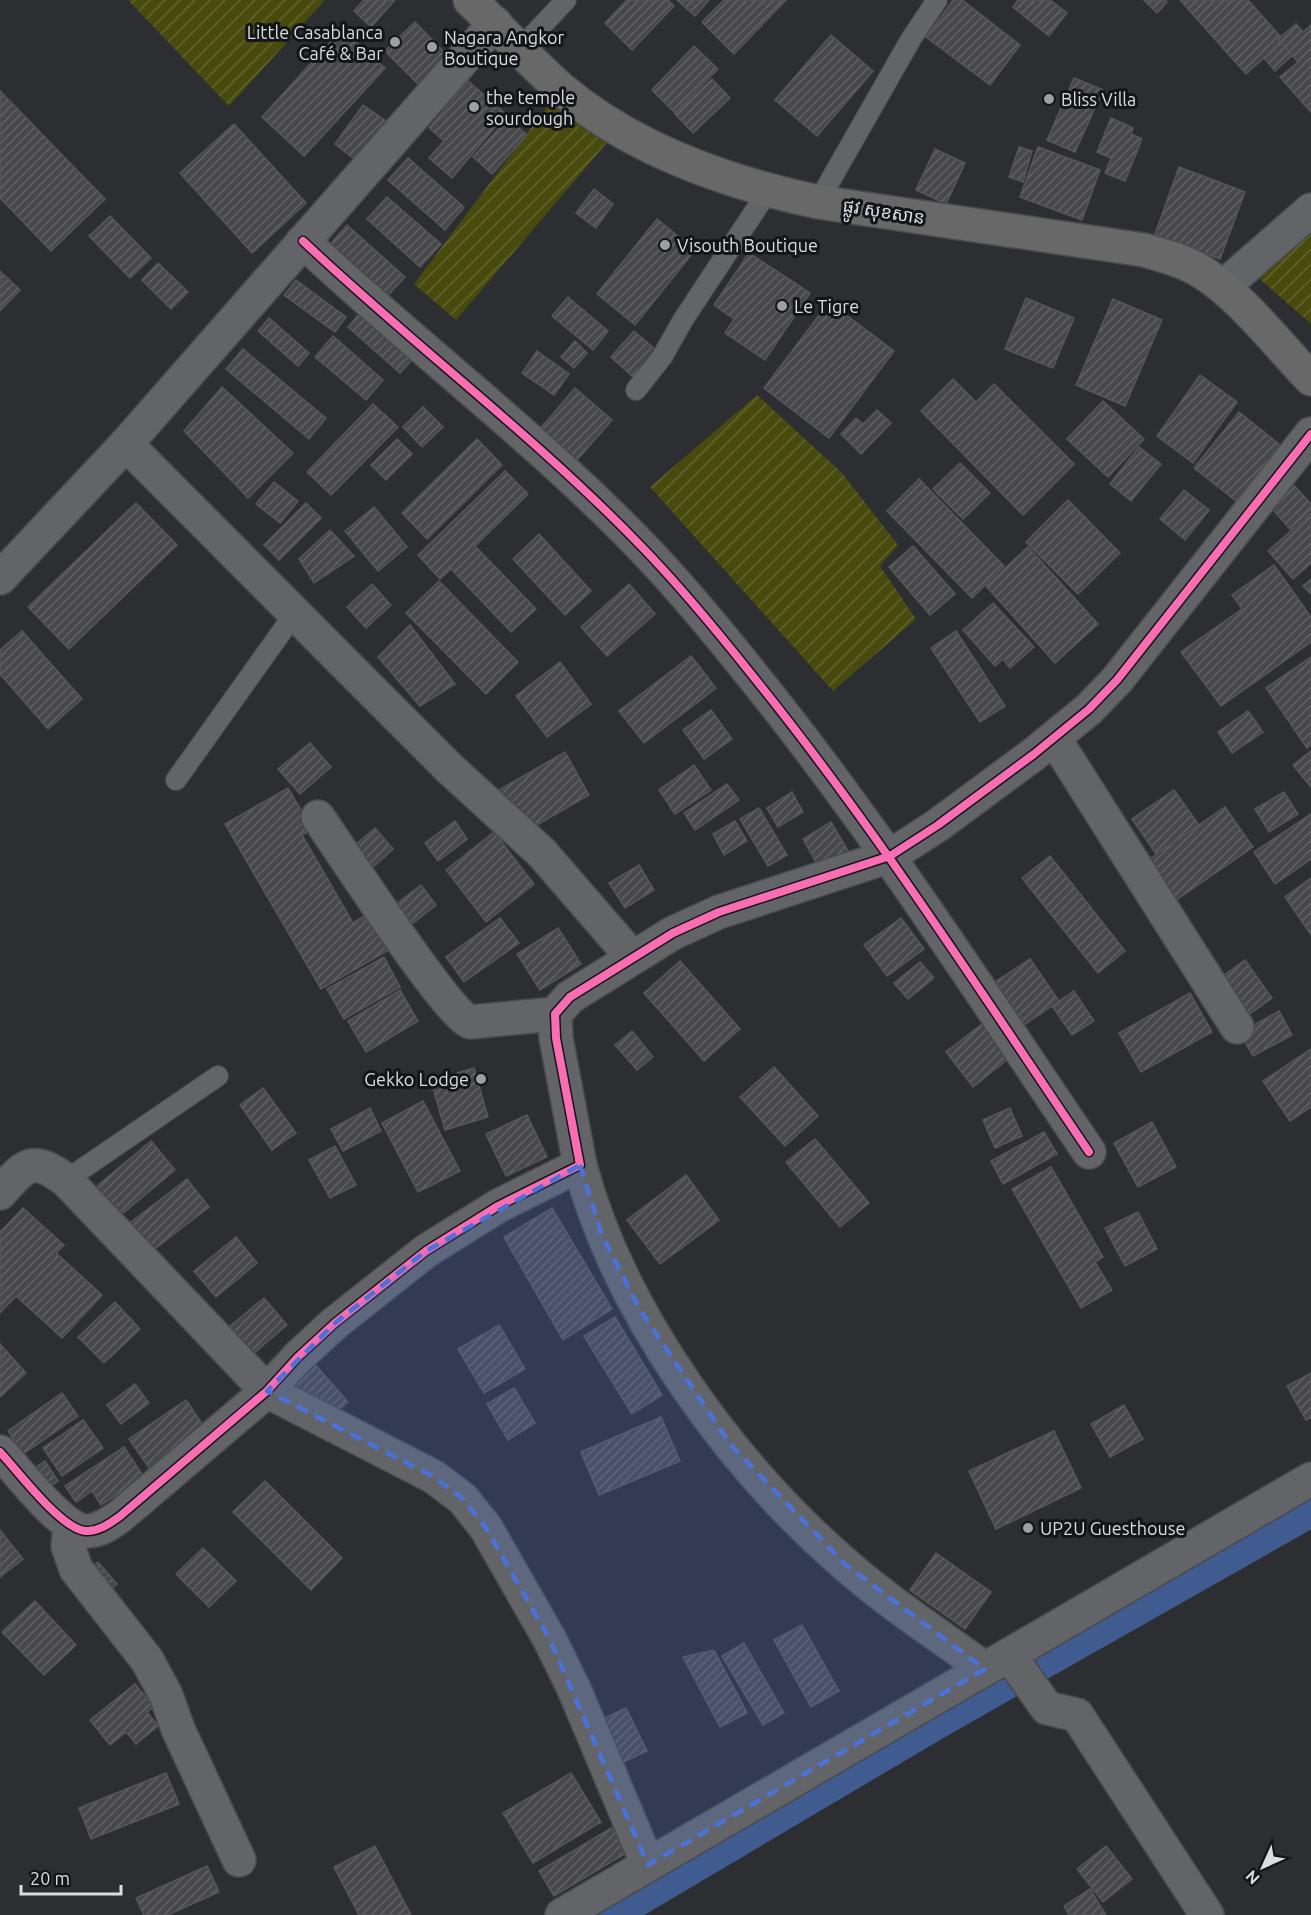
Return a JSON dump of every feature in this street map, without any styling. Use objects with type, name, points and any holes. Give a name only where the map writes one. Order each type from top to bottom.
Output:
[{"type":"street","name":"ផ្លូវ សុខសាន","points":[[470,0],[562,90],[602,119],[700,167],[768,191],[818,202],[1144,250],[1196,269],[1223,287],[1311,379]]},
{"type":"street","points":[[0,578],[126,444],[495,23]]},
{"type":"street","points":[[1223,287],[1311,210]]},
{"type":"street","points":[[303,241],[511,426],[641,546],[697,607],[806,741],[890,856],[1089,1152]]},
{"type":"street","points":[[318,817],[437,986],[463,1018],[470,1022],[555,1014],[570,997],[673,933],[719,912],[890,856],[938,825],[1054,738],[1089,709],[1118,680],[1311,434]]},
{"type":"street","points":[[126,444],[448,767],[542,853],[632,957]]},
{"type":"street","points":[[1054,738],[1237,1028]]},
{"type":"street","points":[[555,1014],[556,1038],[580,1165],[602,1235],[639,1308],[682,1378],[730,1445],[786,1506],[846,1565],[1005,1665],[1047,1708],[1077,1715],[1207,1915]]},
{"type":"street","points":[[0,1193],[20,1171],[30,1166],[42,1165],[66,1180],[267,1391],[283,1402],[434,1477],[463,1499],[486,1528],[555,1650],[574,1689],[648,1865]]},
{"type":"street","points":[[0,1452],[70,1526],[86,1531],[101,1529],[119,1517],[267,1391],[298,1357],[335,1323],[426,1251],[498,1206],[580,1165]]},
{"type":"street","points":[[562,1915],[1005,1665],[1311,1479]]},
{"type":"street","points":[[70,1526],[68,1546],[76,1569],[147,1660],[166,1695],[178,1729],[239,1860]]},
{"type":"lane","points":[[520,49],[566,0]]},
{"type":"lane","points":[[818,202],[910,39],[937,0]]},
{"type":"lane","points":[[636,390],[662,357],[683,320],[768,191]]},
{"type":"lane","points":[[176,780],[295,614]]},
{"type":"lane","points":[[66,1180],[218,1076]]},
{"type":"highlighted area","points":[[580,1165],[602,1235],[639,1308],[731,1445],[846,1565],[985,1669],[648,1865],[550,1640],[486,1528],[463,1499],[434,1477],[267,1391],[335,1323],[426,1251]]},
{"type":"shaded area","points":[[128,0],[325,0],[229,106]]},
{"type":"shaded area","points":[[553,99],[611,138],[456,320],[414,284]]},
{"type":"shaded area","points":[[1311,215],[1311,324],[1246,267]]},
{"type":"shaded area","points":[[757,395],[842,473],[898,545],[880,566],[916,619],[833,691],[650,487]]},
{"type":"building","points":[[364,0],[395,0],[371,27],[354,11]]},
{"type":"building","points":[[627,0],[668,0],[674,6],[632,50],[605,23]]},
{"type":"building","points":[[677,0],[709,0],[695,16]]},
{"type":"building","points":[[724,0],[786,0],[734,54],[702,22]]},
{"type":"building","points":[[953,0],[962,0],[1020,45],[990,85],[926,37]]},
{"type":"building","points":[[1018,0],[1050,0],[1067,13],[1049,36],[1013,7]]},
{"type":"building","points":[[1144,0],[1165,0],[1167,2],[1157,13]]},
{"type":"building","points":[[1180,0],[1248,0],[1281,37],[1278,39],[1293,55],[1275,71],[1264,58],[1246,74]]},
{"type":"building","points":[[415,22],[449,57],[420,86],[385,51]]},
{"type":"building","points":[[1296,24],[1303,32],[1311,25],[1311,112],[1280,77],[1298,62],[1278,39]]},
{"type":"building","points":[[342,29],[385,68],[304,156],[262,117]]},
{"type":"building","points":[[831,35],[873,71],[817,136],[775,100]]},
{"type":"building","points":[[694,46],[718,69],[675,113],[652,90]]},
{"type":"building","points":[[1074,78],[1103,90],[1075,152],[1047,140]]},
{"type":"building","points":[[712,79],[730,98],[693,133],[675,114]]},
{"type":"building","points":[[468,81],[506,114],[452,178],[429,158],[444,141],[429,128]]},
{"type":"building","points":[[0,91],[105,199],[51,251],[0,198]]},
{"type":"building","points":[[363,105],[386,121],[357,161],[335,144]]},
{"type":"building","points":[[508,118],[527,135],[492,174],[473,157]]},
{"type":"building","points":[[1111,118],[1133,128],[1131,134],[1142,139],[1125,181],[1105,173],[1111,158],[1097,152]]},
{"type":"building","points":[[234,124],[306,203],[252,253],[180,173]]},
{"type":"building","points":[[1019,147],[1032,151],[1023,182],[1009,177]]},
{"type":"building","points":[[1038,147],[1100,170],[1082,220],[1020,197]]},
{"type":"building","points":[[935,149],[965,163],[946,204],[916,190]]},
{"type":"building","points":[[408,158],[464,207],[445,230],[388,180]]},
{"type":"building","points":[[1179,167],[1245,192],[1220,259],[1155,234]]},
{"type":"building","points":[[594,189],[613,204],[596,228],[576,213]]},
{"type":"building","points":[[387,197],[441,244],[420,267],[367,219]]},
{"type":"building","points":[[110,216],[151,258],[130,278],[89,236]]},
{"type":"building","points":[[657,219],[695,250],[635,325],[597,294]]},
{"type":"building","points":[[347,225],[405,277],[381,303],[324,251]]},
{"type":"building","points":[[749,253],[810,293],[765,360],[725,333],[734,319],[714,305]]},
{"type":"building","points":[[158,263],[188,292],[171,309],[142,280]]},
{"type":"building","points":[[0,271],[20,290],[0,311]]},
{"type":"building","points":[[296,280],[346,317],[335,332],[284,295]]},
{"type":"building","points":[[568,297],[608,331],[593,350],[552,316]]},
{"type":"building","points":[[1026,298],[1074,318],[1053,368],[1005,349]]},
{"type":"building","points":[[1113,299],[1162,320],[1125,406],[1076,385]]},
{"type":"building","points":[[829,302],[894,351],[829,438],[764,388]]},
{"type":"building","points":[[360,313],[412,360],[400,373],[348,327]]},
{"type":"building","points":[[269,318],[309,353],[298,366],[258,331]]},
{"type":"building","points":[[634,331],[656,350],[633,377],[611,357]]},
{"type":"building","points":[[333,336],[383,380],[366,400],[315,357]]},
{"type":"building","points":[[575,341],[587,353],[574,368],[561,357]]},
{"type":"building","points":[[243,349],[326,418],[309,439],[226,369]]},
{"type":"building","points":[[537,351],[569,374],[554,395],[522,373]]},
{"type":"building","points":[[1200,375],[1237,402],[1193,463],[1157,436]]},
{"type":"building","points":[[953,379],[976,402],[994,384],[1074,464],[1023,515],[921,411]]},
{"type":"building","points":[[222,387],[293,453],[248,498],[184,431]]},
{"type":"building","points":[[575,388],[612,420],[570,468],[534,436]]},
{"type":"building","points":[[1103,401],[1144,439],[1108,477],[1067,439]]},
{"type":"building","points":[[373,404],[398,427],[331,495],[307,472]]},
{"type":"building","points":[[423,407],[443,427],[422,447],[403,427]]},
{"type":"building","points":[[877,410],[891,423],[861,454],[841,434],[856,418],[863,424]]},
{"type":"building","points":[[1239,412],[1280,445],[1236,501],[1194,468]]},
{"type":"building","points":[[397,439],[412,454],[386,480],[371,465]]},
{"type":"building","points":[[477,439],[502,465],[427,539],[402,513]]},
{"type":"building","points":[[1139,447],[1161,464],[1131,501],[1110,484]]},
{"type":"building","points":[[960,463],[990,493],[963,519],[933,489]]},
{"type":"building","points":[[505,471],[528,494],[475,546],[536,609],[511,632],[451,569],[440,579],[418,555]]},
{"type":"building","points":[[919,479],[1004,566],[972,598],[887,511]]},
{"type":"building","points":[[274,482],[298,501],[280,523],[256,504]]},
{"type":"building","points":[[1291,482],[1311,504],[1311,510],[1290,529],[1267,503]]},
{"type":"building","points":[[1184,490],[1209,510],[1185,540],[1160,519]]},
{"type":"building","points":[[1068,500],[1120,553],[1078,594],[1026,542]]},
{"type":"building","points":[[136,503],[177,545],[69,649],[28,607]]},
{"type":"building","points":[[306,503],[321,518],[279,560],[264,545]]},
{"type":"building","points":[[374,507],[407,547],[378,571],[345,531]]},
{"type":"building","points":[[1311,513],[1311,563],[1293,579],[1268,551]]},
{"type":"building","points":[[330,530],[354,556],[314,583],[299,559]]},
{"type":"building","points":[[539,534],[591,591],[565,615],[513,559]]},
{"type":"building","points":[[913,546],[955,594],[930,615],[889,567]]},
{"type":"building","points":[[1028,547],[1098,624],[1055,663],[986,586]]},
{"type":"building","points":[[1274,565],[1311,617],[1311,642],[1221,706],[1181,652],[1242,609],[1232,595]]},
{"type":"building","points":[[1311,579],[1311,594],[1303,586]]},
{"type":"building","points":[[439,581],[518,662],[486,694],[406,613]]},
{"type":"building","points":[[372,584],[391,605],[366,628],[347,607]]},
{"type":"building","points":[[629,584],[655,614],[607,656],[581,627]]},
{"type":"building","points":[[993,603],[1034,647],[1010,668],[1003,659],[995,666],[963,630]]},
{"type":"building","points":[[410,625],[455,684],[420,706],[378,657]]},
{"type":"building","points":[[22,631],[82,699],[48,729],[0,674],[0,650]]},
{"type":"building","points":[[956,631],[1005,706],[980,722],[931,648]]},
{"type":"building","points":[[691,656],[716,688],[644,743],[619,711]]},
{"type":"building","points":[[1311,657],[1311,745],[1307,748],[1266,688]]},
{"type":"building","points":[[560,662],[591,704],[547,737],[516,696]]},
{"type":"building","points":[[711,710],[732,739],[704,759],[683,730]]},
{"type":"building","points":[[1248,711],[1263,732],[1232,753],[1218,732]]},
{"type":"building","points":[[310,743],[331,767],[300,794],[278,769]]},
{"type":"building","points":[[1311,751],[1311,787],[1293,765]]},
{"type":"building","points":[[565,752],[589,795],[523,833],[499,790]]},
{"type":"building","points":[[694,765],[711,790],[675,814],[659,790]]},
{"type":"building","points":[[727,784],[739,800],[695,830],[684,813]]},
{"type":"building","points":[[288,788],[312,829],[302,835],[353,923],[373,911],[394,947],[321,989],[225,824]]},
{"type":"building","points":[[1174,790],[1199,825],[1156,854],[1132,819]]},
{"type":"building","points":[[792,792],[803,812],[778,827],[767,808]]},
{"type":"building","points":[[1284,792],[1298,814],[1269,832],[1255,809]]},
{"type":"building","points":[[1225,807],[1253,847],[1166,907],[1138,867]]},
{"type":"building","points":[[759,808],[787,855],[768,866],[740,819]]},
{"type":"building","points":[[1311,814],[1311,859],[1275,884],[1254,852]]},
{"type":"building","points":[[455,821],[467,839],[438,861],[425,843]]},
{"type":"building","points":[[735,821],[747,841],[724,855],[713,834]]},
{"type":"building","points":[[831,822],[851,856],[822,873],[803,839]]},
{"type":"building","points":[[375,828],[393,849],[367,873],[348,851]]},
{"type":"building","points":[[494,832],[534,884],[486,922],[446,870]]},
{"type":"building","points":[[1050,856],[1125,951],[1098,973],[1022,878]]},
{"type":"building","points":[[639,865],[654,890],[625,908],[609,883]]},
{"type":"building","points":[[1311,878],[1311,935],[1285,897]]},
{"type":"building","points":[[421,885],[436,905],[406,929],[390,909]]},
{"type":"building","points":[[500,918],[519,943],[464,982],[446,957]]},
{"type":"building","points":[[901,918],[924,949],[887,976],[864,945]]},
{"type":"building","points":[[558,928],[581,964],[540,990],[517,954]]},
{"type":"building","points":[[384,957],[400,987],[344,1019],[327,989]]},
{"type":"building","points":[[1030,959],[1059,1001],[1074,991],[1094,1021],[1072,1035],[1052,1006],[1024,1025],[995,982]]},
{"type":"building","points":[[1245,960],[1272,998],[1244,1018],[1216,981]]},
{"type":"building","points":[[680,961],[740,1029],[704,1061],[644,993]]},
{"type":"building","points":[[920,962],[934,978],[908,999],[894,983]]},
{"type":"building","points":[[400,990],[418,1021],[366,1052],[348,1021]]},
{"type":"building","points":[[1190,993],[1212,1032],[1141,1072],[1119,1033]]},
{"type":"building","points":[[1279,1011],[1292,1035],[1253,1056],[1240,1033]]},
{"type":"building","points":[[986,1021],[1013,1055],[973,1087],[946,1052]]},
{"type":"building","points":[[632,1031],[653,1057],[637,1070],[615,1045]]},
{"type":"building","points":[[1311,1049],[1311,1107],[1290,1121],[1263,1081]]},
{"type":"building","points":[[774,1067],[818,1116],[785,1146],[740,1097]]},
{"type":"building","points":[[474,1068],[488,1117],[445,1130],[431,1081]]},
{"type":"building","points":[[263,1088],[296,1133],[272,1150],[240,1105]]},
{"type":"building","points":[[423,1101],[460,1171],[418,1192],[382,1123]]},
{"type":"building","points":[[370,1108],[381,1131],[343,1151],[331,1129]]},
{"type":"building","points":[[1010,1108],[1022,1136],[995,1148],[983,1120]]},
{"type":"building","points":[[527,1115],[547,1157],[506,1176],[486,1134]]},
{"type":"building","points":[[1152,1122],[1176,1167],[1138,1187],[1114,1143]]},
{"type":"building","points":[[1044,1132],[1057,1154],[1003,1184],[991,1161]]},
{"type":"building","points":[[815,1139],[869,1203],[840,1227],[786,1162]]},
{"type":"building","points":[[151,1141],[175,1170],[115,1220],[91,1191]]},
{"type":"building","points":[[335,1146],[356,1185],[330,1198],[309,1160]]},
{"type":"building","points":[[1051,1167],[1103,1257],[1095,1262],[1112,1290],[1081,1308],[1012,1189]]},
{"type":"building","points":[[686,1175],[719,1220],[660,1264],[627,1220]]},
{"type":"building","points":[[187,1179],[209,1207],[152,1251],[130,1223]]},
{"type":"building","points":[[23,1208],[64,1245],[56,1253],[102,1295],[62,1338],[16,1296],[0,1313],[0,1232]]},
{"type":"building","points":[[552,1208],[612,1309],[563,1340],[504,1237]]},
{"type":"building","points":[[1138,1212],[1157,1249],[1125,1266],[1105,1228]]},
{"type":"building","points":[[236,1237],[257,1263],[216,1297],[194,1271]]},
{"type":"building","points":[[264,1298],[287,1325],[247,1359],[224,1331]]},
{"type":"building","points":[[115,1302],[140,1329],[104,1363],[78,1337]]},
{"type":"building","points":[[615,1317],[662,1395],[632,1414],[584,1336]]},
{"type":"building","points":[[499,1325],[525,1369],[484,1393],[458,1349]]},
{"type":"building","points":[[0,1344],[26,1373],[0,1397]]},
{"type":"building","points":[[311,1360],[348,1402],[325,1422],[289,1379]]},
{"type":"building","points":[[1311,1373],[1311,1418],[1306,1420],[1287,1386]]},
{"type":"building","points":[[135,1384],[149,1403],[121,1424],[107,1405]]},
{"type":"building","points":[[514,1388],[535,1423],[508,1440],[487,1404]]},
{"type":"building","points":[[62,1393],[78,1416],[23,1454],[8,1431]]},
{"type":"building","points":[[186,1400],[211,1437],[154,1475],[129,1439]]},
{"type":"building","points":[[1124,1405],[1143,1439],[1110,1457],[1091,1424]]},
{"type":"building","points":[[661,1417],[680,1461],[599,1495],[581,1452]]},
{"type":"building","points":[[83,1420],[103,1448],[62,1476],[43,1448]]},
{"type":"building","points":[[1054,1431],[1081,1488],[996,1529],[969,1471]]},
{"type":"building","points":[[124,1447],[144,1477],[101,1505],[92,1491],[76,1502],[65,1486]]},
{"type":"building","points":[[45,1461],[58,1481],[41,1493],[27,1473]]},
{"type":"building","points":[[265,1481],[342,1558],[311,1590],[233,1512]]},
{"type":"building","points":[[0,1530],[23,1559],[0,1577]]},
{"type":"building","points":[[203,1548],[236,1581],[209,1607],[176,1574]]},
{"type":"building","points":[[936,1553],[991,1592],[965,1629],[910,1590]]},
{"type":"building","points":[[98,1562],[117,1584],[106,1594],[86,1573]]},
{"type":"building","points":[[35,1601],[76,1645],[44,1675],[2,1632]]},
{"type":"building","points":[[802,1625],[839,1691],[811,1707],[774,1640]]},
{"type":"building","points":[[744,1643],[784,1713],[763,1725],[722,1656]]},
{"type":"building","points":[[714,1650],[747,1713],[720,1727],[683,1657]]},
{"type":"building","points":[[135,1684],[154,1707],[147,1712],[158,1726],[136,1744],[126,1732],[110,1745],[90,1720]]},
{"type":"building","points":[[626,1708],[647,1751],[613,1767],[592,1724]]},
{"type":"building","points":[[166,1773],[179,1804],[91,1839],[79,1808]]},
{"type":"building","points":[[571,1773],[601,1822],[533,1863],[503,1813]]},
{"type":"building","points":[[613,1827],[628,1852],[554,1896],[539,1871]]},
{"type":"building","points":[[375,1846],[411,1915],[359,1915],[334,1867]]},
{"type":"building","points":[[1106,1846],[1132,1879],[1103,1902],[1077,1869]]},
{"type":"building","points":[[207,1866],[219,1892],[168,1915],[144,1915],[136,1898]]},
{"type":"building","points":[[1090,1889],[1106,1915],[1069,1915],[1064,1906]]},
{"type":"waterway","points":[[611,1915],[937,1722],[1311,1510]]},
{"type":"cycle path","points":[[303,241],[559,467],[641,546],[684,593],[752,675],[884,850],[1089,1152]]},
{"type":"cycle path","points":[[0,1452],[40,1498],[64,1520],[75,1528],[85,1531],[103,1527],[119,1517],[267,1391],[298,1357],[335,1323],[426,1251],[498,1206],[580,1165],[556,1038],[555,1014],[570,997],[673,933],[719,912],[890,856],[938,825],[1034,754],[1089,709],[1117,680],[1311,434]]},
{"type":"place","name":"Little Casablanca Café & Bar","points":[[395,42]]},
{"type":"place","name":"Nagara Angkor Boutique","points":[[432,47]]},
{"type":"place","name":"Bliss Villa","points":[[1049,99]]},
{"type":"place","name":"the temple sourdough","points":[[474,107]]},
{"type":"place","name":"Visouth Boutique","points":[[665,245]]},
{"type":"place","name":"Le Tigre","points":[[782,306]]},
{"type":"place","name":"Gekko Lodge","points":[[481,1079]]},
{"type":"place","name":"UP2U Guesthouse","points":[[1028,1528]]}]
